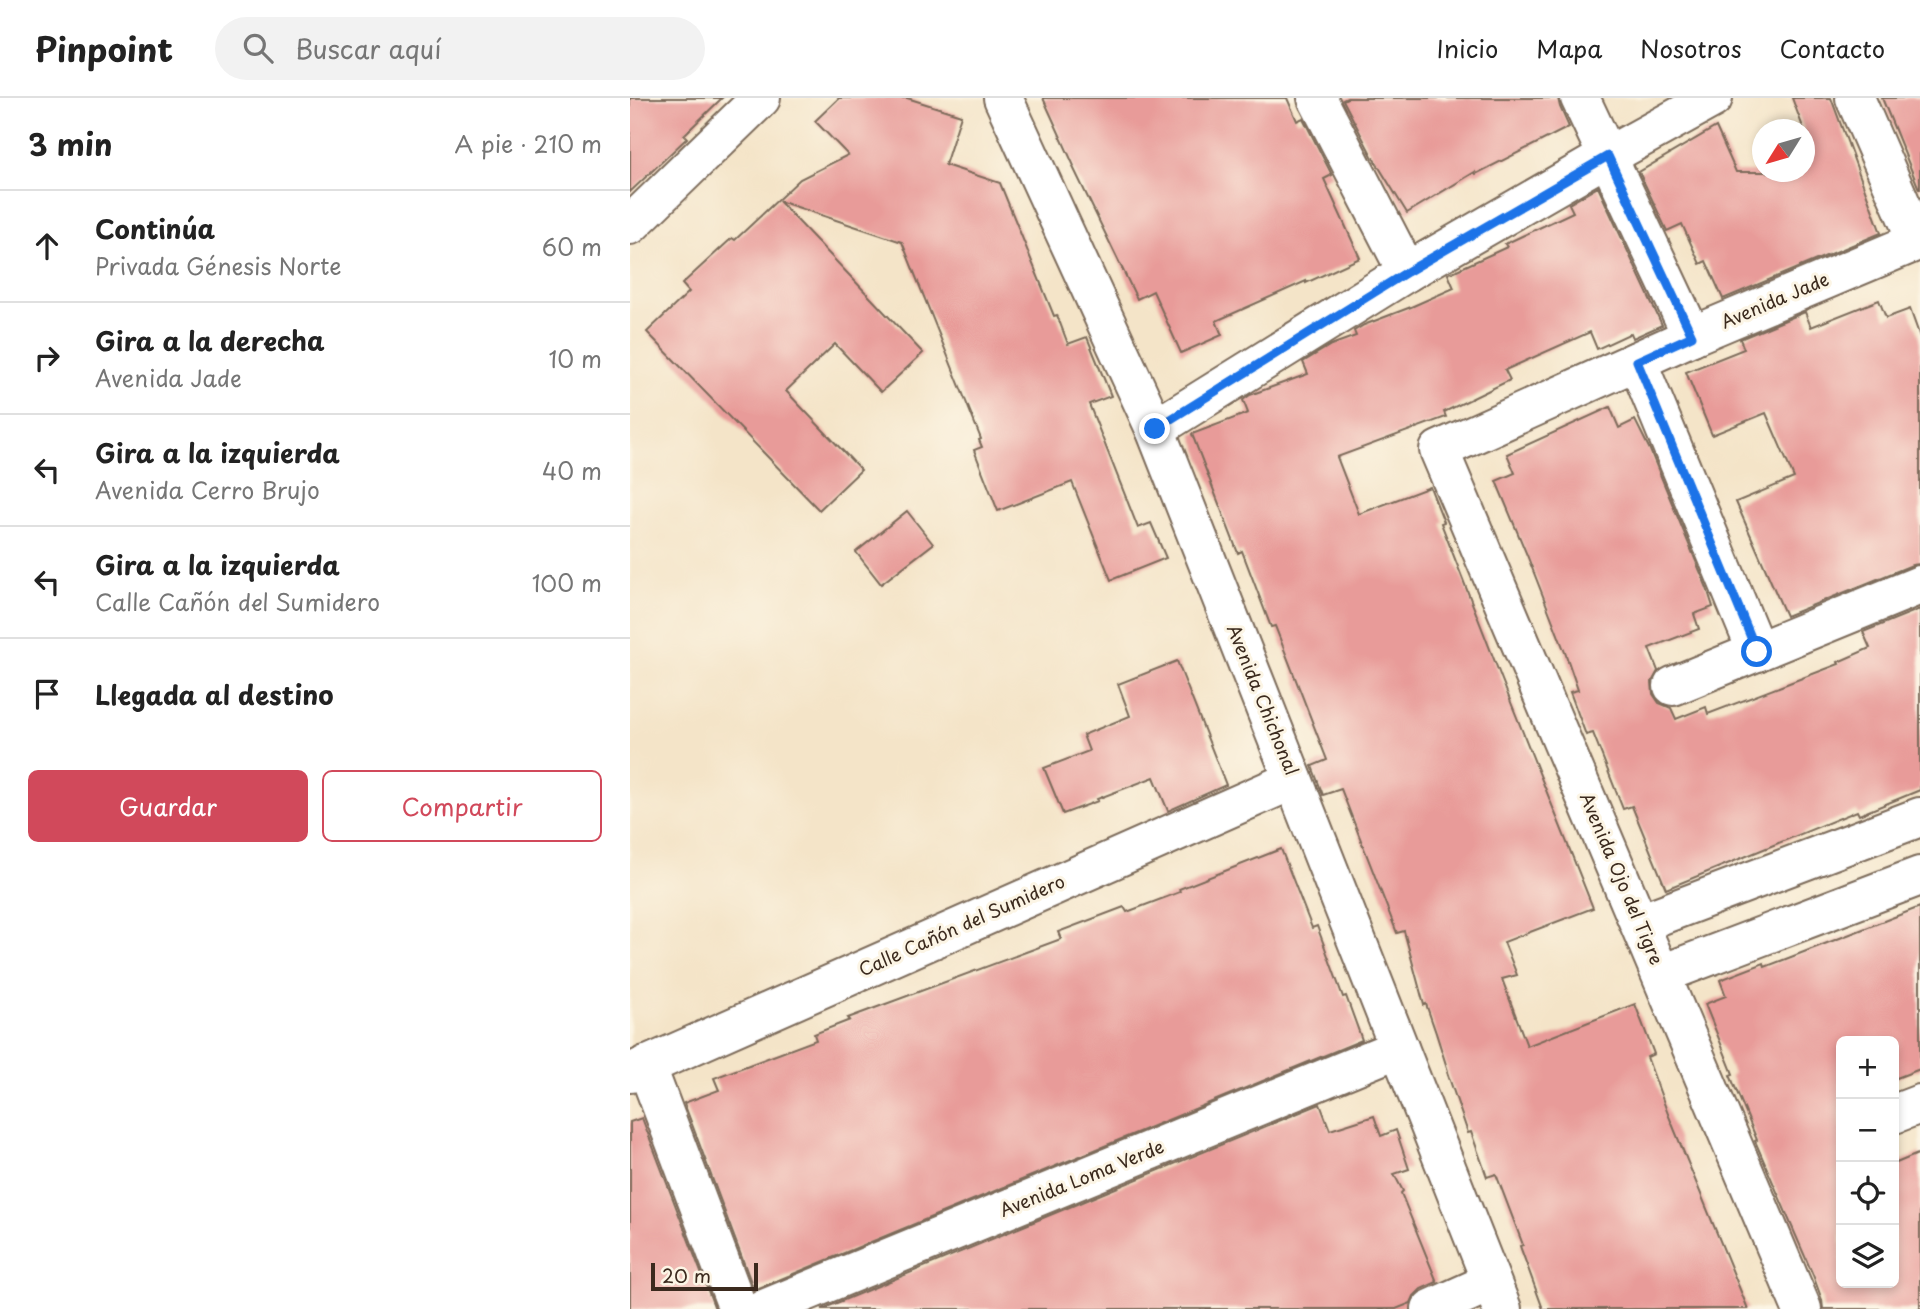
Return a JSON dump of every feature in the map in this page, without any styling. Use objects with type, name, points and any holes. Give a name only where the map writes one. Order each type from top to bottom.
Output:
[{"type":"street","points":[[630,225],[761,98]]},
{"type":"street","name":"Avenida Chichonal","points":[[1003,98],[1155,429],[1496,1296]]},
{"type":"street","points":[[1317,98],[1407,272]]},
{"type":"street","points":[[1580,98],[1692,336]]},
{"type":"street","points":[[1155,429],[1407,272],[1713,98]]},
{"type":"street","points":[[1855,98],[1919,240]]},
{"type":"street","name":"Avenida Jade","points":[[1439,450],[1692,336],[1919,240]]},
{"type":"street","points":[[1637,361],[1757,652]]},
{"type":"street","name":"Avenida Ojo del Tigre","points":[[1439,450],[1802,1309]]},
{"type":"street","points":[[1673,686],[1920,585]]},
{"type":"street","name":"Calle Cañón del Sumidero","points":[[638,1069],[1293,780]]},
{"type":"street","points":[[1640,923],[1920,817]]},
{"type":"street","points":[[1662,974],[1920,876]]},
{"type":"street","name":"Avenida Loma Verde","points":[[764,1309],[1399,1048]]},
{"type":"street","points":[[638,1069],[738,1309]]},
{"type":"street","points":[[1899,1112],[1920,1104]]},
{"type":"street","points":[[1431,1309],[1496,1296]]},
{"type":"building","points":[[630,98],[722,98],[684,135],[687,138],[630,192]]},
{"type":"building","points":[[839,98],[907,98],[961,115],[945,165],[1000,183],[1068,344],[1087,337],[1111,396],[1089,404],[1138,528],[1151,523],[1166,558],[1111,580],[1072,482],[998,511],[974,450],[982,447],[979,440],[981,439],[902,242],[779,201],[923,353],[881,392],[835,344],[786,391],[861,470],[819,510],[647,332],[689,292],[682,284],[732,238],[735,240],[800,179],[848,155],[815,121]]},
{"type":"building","points":[[1043,98],[1287,98],[1297,121],[1303,118],[1332,175],[1324,179],[1360,258],[1216,321],[1222,335],[1181,353],[1153,291],[1137,299]]},
{"type":"building","points":[[1558,98],[1569,127],[1476,174],[1475,172],[1407,213],[1372,156],[1343,100]]},
{"type":"building","points":[[1792,98],[1831,98],[1881,233],[1723,299],[1706,261],[1700,264],[1682,224],[1667,231],[1639,172],[1716,127],[1736,172],[1752,172],[1752,182],[1815,182],[1815,119],[1800,119]]},
{"type":"building","points":[[1882,98],[1920,98],[1920,189],[1919,189]]},
{"type":"building","points":[[1598,187],[1662,325],[1633,338],[1631,333],[1597,349],[1590,332],[1505,370],[1510,380],[1444,412],[1446,417],[1337,457],[1359,514],[1430,487],[1444,522],[1441,523],[1593,908],[1504,942],[1517,975],[1502,979],[1527,1046],[1635,1004],[1654,1054],[1647,1057],[1668,1114],[1748,1309],[1543,1309],[1520,1246],[1523,1245],[1496,1174],[1487,1177],[1471,1132],[1468,1133],[1436,1033],[1426,1004],[1424,1005],[1404,931],[1397,933],[1341,789],[1323,795],[1312,766],[1327,760],[1275,626],[1271,627],[1242,551],[1238,553],[1192,434],[1248,413],[1243,400],[1308,374],[1303,362],[1331,345],[1356,336],[1354,331],[1364,325],[1454,288],[1448,274],[1573,212],[1569,204]]},
{"type":"building","points":[[1879,300],[1886,318],[1910,309],[1920,337],[1920,564],[1786,616],[1736,502],[1794,478],[1766,413],[1712,435],[1686,372],[1744,349],[1740,339],[1805,312],[1811,327]]},
{"type":"building","points":[[1610,407],[1619,428],[1635,420],[1650,450],[1713,607],[1694,614],[1699,629],[1649,648],[1658,671],[1652,682],[1653,694],[1659,703],[1671,708],[1676,719],[1706,707],[1708,714],[1839,664],[1838,662],[1870,648],[1863,632],[1920,609],[1920,790],[1859,815],[1857,811],[1666,889],[1632,806],[1623,809],[1593,733],[1586,735],[1570,692],[1578,690],[1566,655],[1496,481],[1515,473],[1507,454]]},
{"type":"building","points":[[907,511],[933,544],[881,584],[856,552]]},
{"type":"building","points":[[1177,661],[1226,785],[1168,811],[1154,777],[1063,814],[1044,768],[1089,751],[1083,735],[1130,716],[1118,684]]},
{"type":"building","points":[[1281,849],[1312,928],[1317,926],[1362,1040],[754,1290],[684,1103],[719,1090],[714,1078],[816,1040],[814,1034],[850,1020],[848,1018],[1061,939],[1058,932],[1124,907],[1127,912]]},
{"type":"building","points":[[1920,907],[1920,1069],[1899,1077],[1899,1036],[1836,1036],[1836,1288],[1899,1288],[1899,1162],[1920,1153],[1920,1309],[1823,1309],[1813,1275],[1755,1141],[1757,1140],[1730,1075],[1733,1074],[1705,1004],[1726,996],[1720,980],[1764,963],[1765,967]]},
{"type":"building","points":[[1320,1104],[1330,1130],[1374,1116],[1381,1136],[1396,1130],[1409,1169],[1394,1174],[1437,1282],[1421,1289],[1411,1303],[1396,1309],[822,1309]]},
{"type":"building","points":[[642,1118],[715,1309],[630,1309],[630,1122]]},
{"type":"route","points":[[1155,429],[1407,272],[1608,156],[1692,336],[1637,361],[1757,652]]}]
